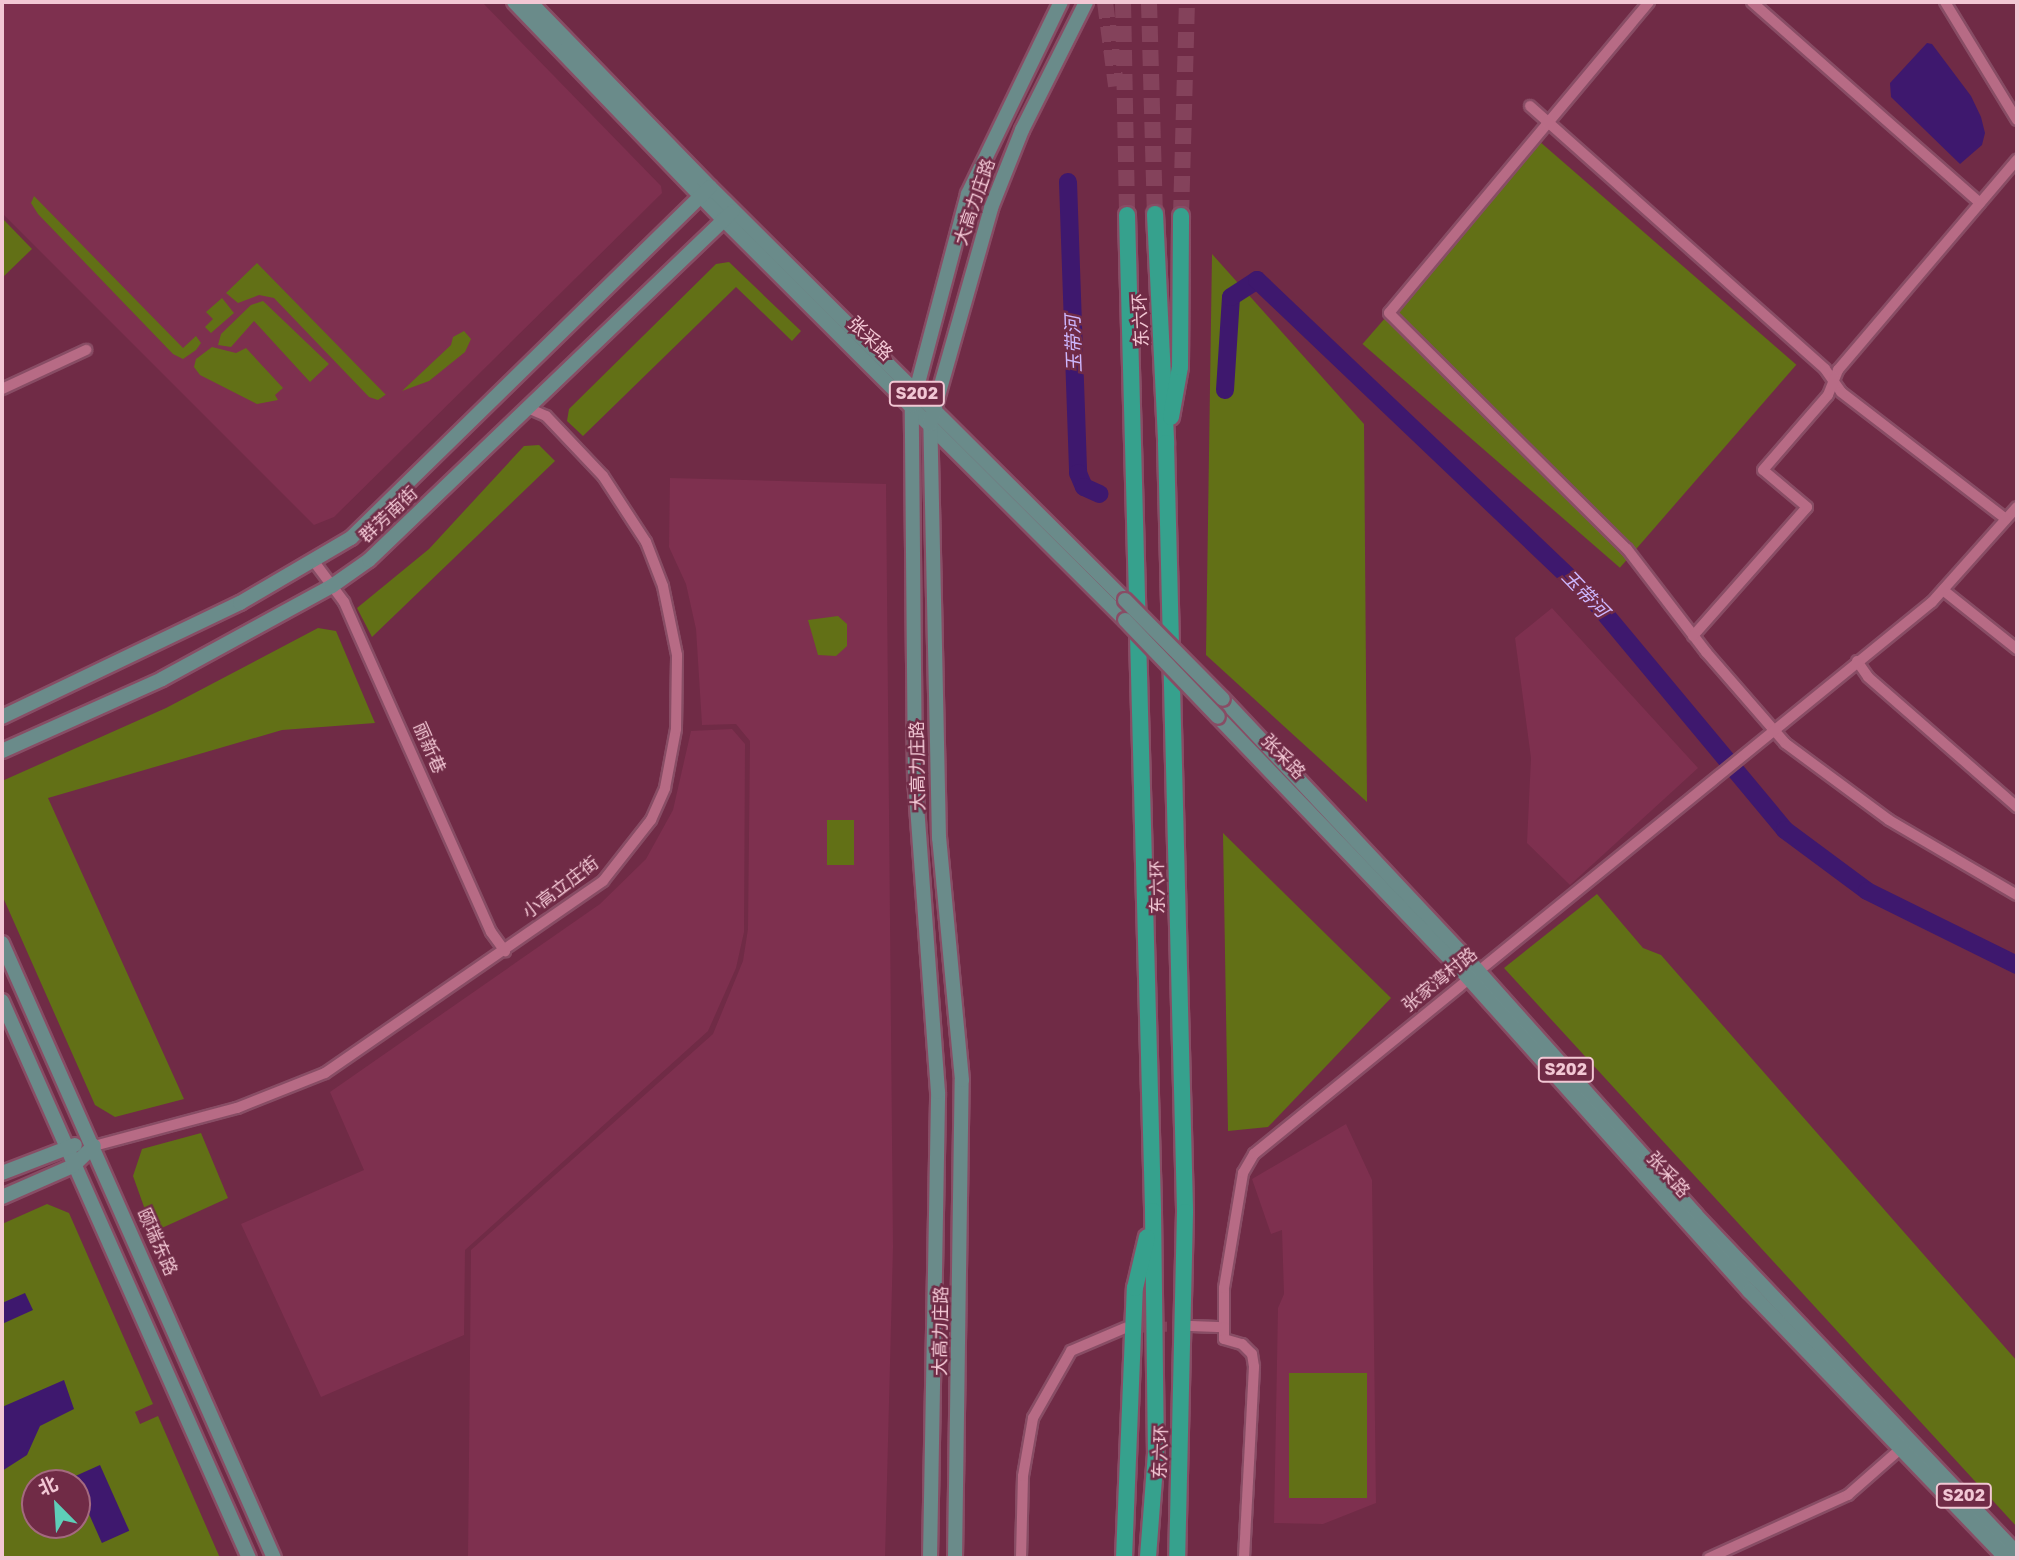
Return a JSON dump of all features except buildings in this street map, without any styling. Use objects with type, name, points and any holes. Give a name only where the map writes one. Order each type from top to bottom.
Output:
[{"type":"highway","name":"东六环","points":[[1155,214],[1166,443],[1185,1212],[1177,1558]]},
{"type":"highway","name":"东六环","points":[[1127,215],[1153,1211],[1156,1453],[1148,1558]]},
{"type":"highway","points":[[1166,443],[1180,367],[1181,216]]},
{"type":"highway","points":[[1124,1558],[1135,1288],[1153,1211]]},
{"type":"highway","points":[[1183,1350],[1188,1558]]},
{"type":"main road","name":"张采路","points":[[514,2],[705,191]]},
{"type":"main road","name":"张采路","points":[[530,2],[728,215],[932,417],[1218,717],[1474,976]]},
{"type":"main road","name":"大高力庄路","points":[[930,1558],[938,1092],[915,781],[910,489],[914,399],[968,194],[1061,2]]},
{"type":"main road","name":"大高力庄路","points":[[955,1558],[962,1080],[939,838],[932,417],[991,208],[1022,130],[1086,2]]},
{"type":"main road","name":"群芳南街","points":[[2,717],[315,563],[351,538],[705,191]]},
{"type":"main road","name":"群芳南街","points":[[2,751],[162,679],[332,586],[369,560],[728,215]]},
{"type":"main road","name":"张采路","points":[[932,417],[1125,600],[1223,699],[1474,976],[1686,1223],[2017,1553]]},
{"type":"main road","points":[[910,489],[918,479],[933,486]]},
{"type":"main road","name":"颐瑞东路","points":[[2,943],[274,1558]]},
{"type":"main road","points":[[2,1000],[66,1145],[72,1166],[249,1558]]},
{"type":"main road","points":[[2,1173],[66,1145],[94,1146]]},
{"type":"main road","points":[[2,1197],[72,1166],[94,1146]]},
{"type":"main road","name":"张采路","points":[[1905,1444],[2006,1558]]},
{"type":"street","points":[[1649,2],[1546,120],[1389,313],[1627,549],[1693,636],[1772,729],[1889,820],[2017,895]]},
{"type":"street","points":[[1752,2],[1980,203]]},
{"type":"street","points":[[1945,2],[2017,120]]},
{"type":"street","points":[[1530,106],[1833,381],[1841,392],[2006,519]]},
{"type":"street","points":[[1693,636],[1807,507],[1763,470],[1828,395],[1838,370],[2017,160]]},
{"type":"street","points":[[2,389],[86,350]]},
{"type":"street","name":"小高立庄街","points":[[94,1146],[237,1108],[325,1073],[603,881],[633,847],[665,788],[674,754],[678,699],[672,623],[646,542],[603,476],[546,416],[528,408]]},
{"type":"street","name":"张家湾村路","points":[[1224,1326],[1242,1173],[1254,1154],[1943,590],[2017,507]]},
{"type":"street","name":"丽新巷","points":[[315,563],[347,608],[491,933],[505,951]]},
{"type":"street","points":[[1943,590],[1967,604],[2017,649]]},
{"type":"street","points":[[1857,660],[1868,677],[2017,807]]},
{"type":"street","points":[[1191,1326],[1224,1326],[1224,1339],[1242,1343],[1252,1354],[1254,1367],[1244,1558]]},
{"type":"street","points":[[1021,1558],[1023,1476],[1033,1418],[1071,1351],[1125,1328]]},
{"type":"street","points":[[1709,1558],[1849,1495],[1905,1444]]},
{"type":"shaded area","points":[[2,2],[482,2],[661,186],[662,193],[334,517],[314,525],[2,213]]},
{"type":"shaded area","points":[[1927,43],[1932,44],[1971,96],[1981,117],[1985,133],[1982,145],[1960,164],[1891,97],[1890,83]]},
{"type":"shaded area","points":[[670,478],[886,484],[893,1247],[885,1558],[468,1558],[471,1250],[713,1034],[743,961],[748,929],[750,741],[736,724],[702,725],[696,629],[686,584],[669,547]]},
{"type":"shaded area","points":[[1552,608],[1698,768],[1570,885],[1527,843],[1531,758],[1515,638]]},
{"type":"shaded area","points":[[732,729],[745,744],[744,932],[736,968],[708,1031],[465,1250],[464,1335],[321,1397],[241,1224],[364,1170],[330,1092],[600,904],[646,859],[673,810],[691,731]]},
{"type":"shaded area","points":[[1346,1124],[1372,1180],[1376,1503],[1323,1524],[1274,1523],[1278,1308],[1284,1294],[1282,1230],[1271,1234],[1252,1179]]},
{"type":"shaded area","points":[[25,1293],[33,1310],[2,1324],[2,1303]]},
{"type":"shaded area","points":[[64,1380],[74,1409],[40,1426],[27,1455],[2,1471],[2,1407]]},
{"type":"shaded area","points":[[100,1465],[129,1531],[102,1543],[91,1519],[91,1469]]},
{"type":"green space","points":[[1539,141],[1796,365],[1620,568],[1363,344]]},
{"type":"green space","points":[[34,196],[183,348],[196,336],[201,343],[196,350],[183,359],[173,354],[38,214],[31,203]]},
{"type":"green space","points":[[2,218],[32,249],[2,278]]},
{"type":"green space","points":[[1212,254],[1364,424],[1367,802],[1206,655]]},
{"type":"green space","points":[[729,262],[801,331],[792,341],[736,287],[583,436],[567,421],[569,409],[716,264]]},
{"type":"green space","points":[[257,263],[386,395],[378,400],[369,397],[274,298],[259,295],[238,303],[226,293]]},
{"type":"green space","points":[[222,298],[234,313],[211,333],[205,327],[213,319],[206,312]]},
{"type":"green space","points":[[263,301],[329,364],[310,382],[254,321],[231,347],[218,345],[221,334],[251,305]]},
{"type":"green space","points":[[464,331],[471,339],[465,352],[429,381],[402,391],[451,345],[453,337]]},
{"type":"green space","points":[[212,347],[236,353],[246,348],[283,388],[275,395],[278,400],[257,404],[200,375],[194,367],[196,359]]},
{"type":"green space","points":[[539,445],[555,461],[372,637],[357,608],[429,549],[524,446]]},
{"type":"green space","points":[[838,616],[847,624],[847,646],[836,656],[818,655],[808,620]]},
{"type":"green space","points":[[318,628],[336,631],[375,723],[282,730],[48,798],[184,1099],[115,1117],[95,1105],[2,895],[2,781],[166,708]]},
{"type":"green space","points":[[827,820],[854,820],[854,865],[827,865]]},
{"type":"green space","points":[[1223,833],[1391,998],[1268,1127],[1228,1131]]},
{"type":"green space","points":[[1597,894],[1643,948],[1661,955],[2017,1361],[2017,1527],[1504,968]]},
{"type":"green space","points":[[201,1133],[228,1198],[153,1232],[133,1176],[142,1149]]},
{"type":"green space","points":[[47,1204],[69,1213],[153,1404],[135,1412],[140,1424],[158,1416],[220,1558],[2,1558],[2,1224]]},
{"type":"green space","points":[[1289,1373],[1367,1373],[1367,1498],[1289,1498]]},
{"type":"waterway","name":"玉带河","points":[[1068,182],[1078,473],[1084,487],[1100,494]]},
{"type":"waterway","name":"玉带河","points":[[1225,390],[1231,297],[1257,280],[1596,603],[1785,830],[1867,891],[2017,965]]},
{"type":"tunnel","points":[[1105,2],[1116,86]]},
{"type":"tunnel","points":[[1123,2],[1127,215]]},
{"type":"tunnel","points":[[1149,2],[1155,214]]},
{"type":"tunnel","points":[[1181,216],[1187,2]]},
{"type":"tunnel","points":[[1127,1328],[1188,1326]]}]
